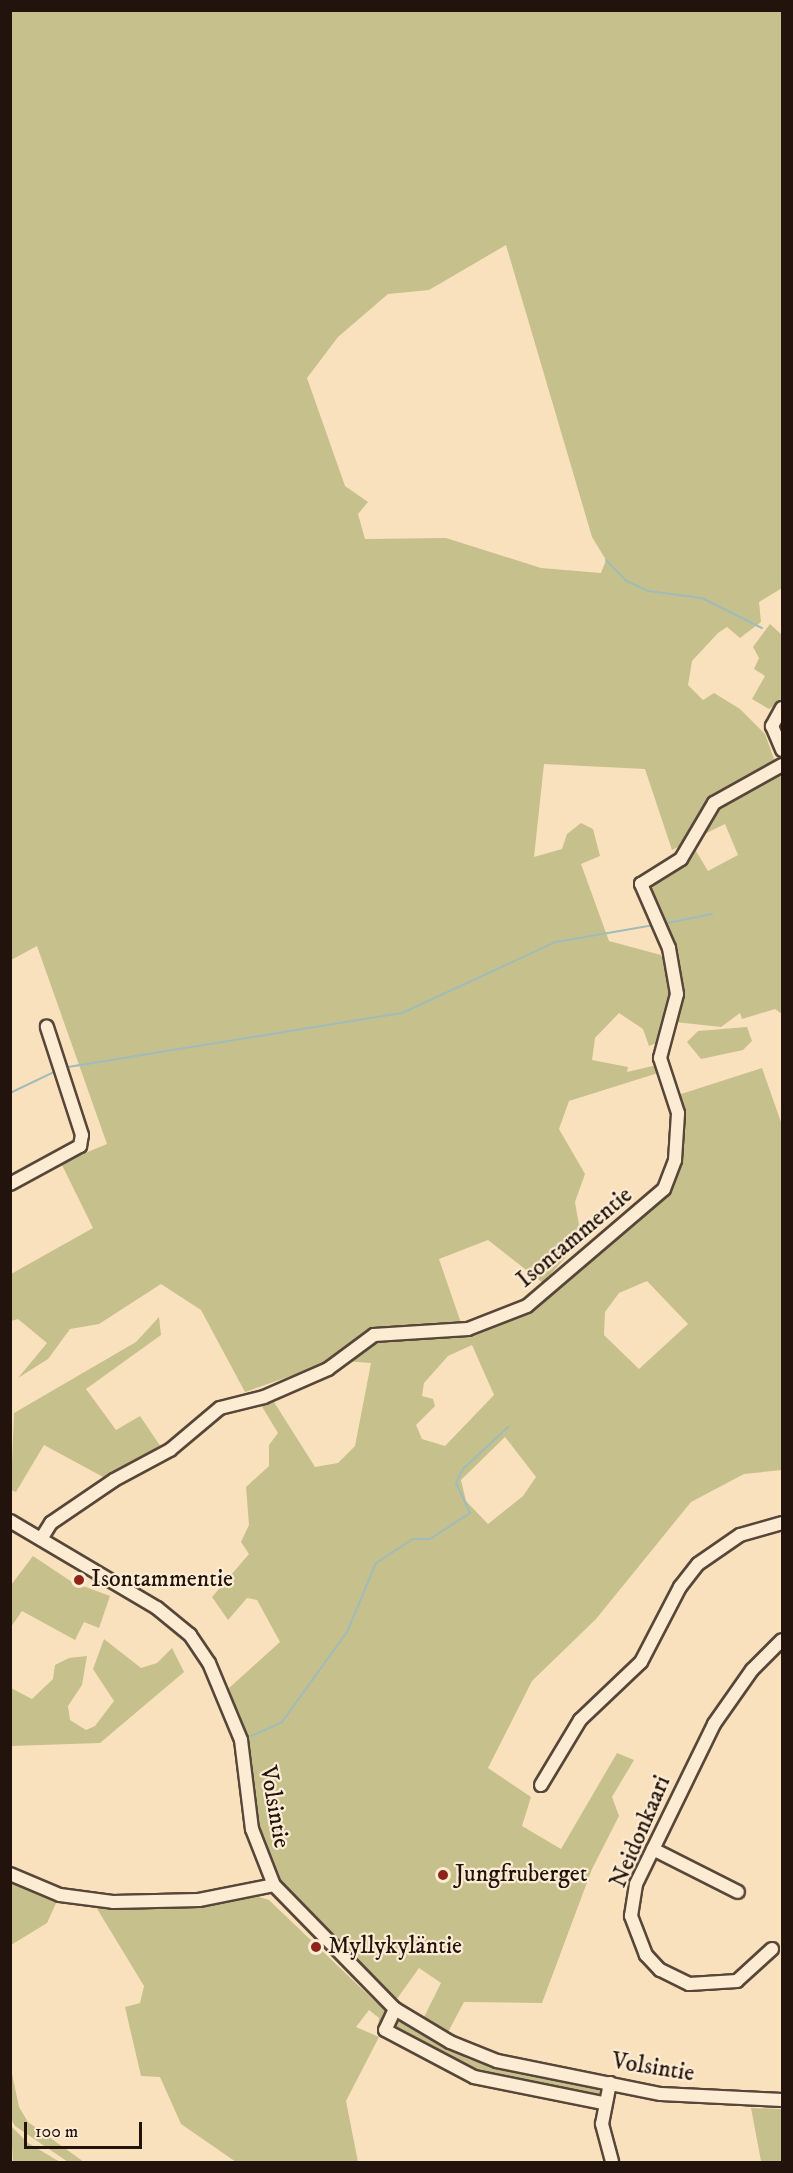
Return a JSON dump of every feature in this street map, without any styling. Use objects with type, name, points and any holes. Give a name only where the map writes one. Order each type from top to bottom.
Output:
[{"type":"street","points":[[783,708],[772,726],[783,750]]},
{"type":"street","name":"Isontammentie","points":[[41,1539],[51,1523],[114,1480],[170,1450],[226,1405],[264,1397],[328,1368],[374,1335],[468,1329],[527,1306],[607,1233],[664,1190],[675,1160],[678,1113],[660,1058],[677,994],[669,948],[641,884],[681,859],[714,803],[783,765]]},
{"type":"street","points":[[10,1184],[80,1146],[82,1135],[47,1027]]},
{"type":"street","name":"Volsintie","points":[[10,1521],[168,1616],[200,1648],[240,1740],[252,1828],[274,1885],[395,2009],[450,2042],[497,2061],[678,2096],[783,2100]]},
{"type":"street","points":[[541,1785],[580,1720],[641,1662],[675,1595],[698,1564],[741,1535],[783,1523]]},
{"type":"street","name":"Neidonkaari","points":[[772,1950],[741,1979],[713,1987],[689,1984],[660,1970],[636,1937],[631,1916],[636,1884],[714,1724],[752,1670],[783,1640]]},
{"type":"street","points":[[653,1849],[738,1893]]},
{"type":"street","points":[[10,1874],[60,1895],[124,1902],[229,1896],[274,1885]]},
{"type":"street","points":[[395,2009],[384,2030],[474,2077],[603,2103]]},
{"type":"street","points":[[610,2083],[603,2103],[602,2124],[612,2163]]},
{"type":"shaded area","points":[[11,11],[782,11],[782,588],[759,602],[761,622],[740,638],[727,627],[718,633],[692,661],[688,685],[703,700],[714,693],[740,709],[765,734],[779,773],[782,771],[782,1014],[775,1009],[742,1019],[740,1013],[721,1027],[675,1022],[682,984],[649,891],[693,846],[708,871],[738,855],[725,824],[672,850],[645,769],[544,764],[534,857],[562,849],[567,834],[581,823],[593,829],[600,856],[581,864],[609,941],[661,955],[671,979],[674,1008],[659,1042],[649,1046],[643,1029],[619,1013],[595,1038],[592,1060],[628,1067],[627,1072],[657,1065],[658,1073],[569,1101],[559,1129],[585,1174],[575,1202],[579,1225],[569,1253],[543,1283],[488,1240],[439,1259],[461,1323],[366,1331],[319,1366],[245,1392],[201,1310],[161,1284],[99,1324],[70,1329],[48,1359],[18,1378],[47,1343],[18,1319],[11,1321],[11,1274],[93,1228],[61,1163],[107,1144],[37,946],[11,960]],"holes":[[[506,245],[592,537],[606,560],[601,573],[541,568],[446,538],[365,539],[358,514],[368,502],[345,486],[307,378],[338,337],[388,294],[429,290]]]},
{"type":"shaded area","points":[[770,624],[782,635],[782,700],[769,709],[752,699],[765,676],[754,669],[759,658],[753,647]]},
{"type":"shaded area","points":[[747,1027],[752,1041],[743,1050],[701,1059],[687,1042],[698,1031]]},
{"type":"shaded area","points":[[762,1068],[782,1125],[782,1470],[744,1474],[691,1502],[596,1619],[532,1681],[488,1768],[531,1797],[522,1826],[561,1849],[617,1753],[634,1760],[612,1797],[619,1816],[592,1869],[542,2003],[464,2002],[447,2034],[422,2021],[441,1983],[419,1968],[394,2003],[279,1884],[266,1862],[255,1814],[252,1760],[229,1688],[280,1642],[257,1600],[247,1598],[228,1620],[212,1597],[249,1554],[241,1542],[249,1525],[246,1487],[269,1466],[269,1445],[278,1433],[261,1405],[268,1399],[274,1402],[315,1467],[338,1463],[355,1446],[371,1363],[344,1361],[374,1338],[510,1319],[548,1298],[672,1181],[678,1095]],"holes":[[[647,1281],[688,1324],[639,1369],[604,1335],[605,1312],[619,1293]],[[472,1345],[494,1395],[445,1446],[422,1439],[416,1425],[435,1406],[433,1399],[422,1396],[424,1383],[448,1356]],[[505,1437],[536,1477],[523,1496],[488,1524],[466,1501],[461,1480]]]},
{"type":"shaded area","points":[[159,1317],[161,1335],[86,1389],[116,1430],[140,1416],[163,1450],[105,1478],[44,1445],[16,1492],[11,1490],[14,1413],[136,1342]]},
{"type":"shaded area","points":[[33,1556],[72,1582],[110,1596],[99,1628],[84,1622],[75,1640],[22,1611],[11,1627],[11,1585]]},
{"type":"shaded area","points":[[104,1639],[141,1668],[157,1663],[172,1648],[184,1672],[100,1743],[11,1746],[11,1688],[32,1699],[53,1679],[55,1665],[69,1658],[87,1656],[82,1685],[68,1706],[70,1720],[86,1730],[95,1726],[114,1701],[93,1669]]},
{"type":"shaded area","points":[[10,1878],[57,1901],[47,1923],[11,1945]]},
{"type":"shaded area","points":[[259,1897],[269,1900],[386,2012],[378,2026],[379,2018],[369,2010],[356,2027],[379,2037],[346,2101],[358,2162],[236,2162],[181,2124],[160,2077],[141,2076],[125,2007],[140,2003],[144,1986],[96,1907],[164,1908]]},
{"type":"shaded area","points":[[398,2020],[470,2060],[599,2089],[601,2096],[495,2083],[392,2029]]},
{"type":"shaded area","points":[[11,2069],[19,2107],[28,2122],[84,2162],[68,2162],[15,2126],[11,2119]]},
{"type":"shaded area","points":[[751,2108],[782,2109],[782,2162],[756,2162],[761,2161]]},
{"type":"shaded area","points":[[11,2126],[28,2143],[60,2162],[13,2162]]},
{"type":"waterway","points":[[606,560],[625,580],[648,591],[702,598],[762,628]]},
{"type":"waterway","points":[[667,923],[712,914]]},
{"type":"waterway","points":[[68,1067],[402,1013],[556,942],[653,925]]},
{"type":"waterway","points":[[10,1093],[54,1072]]},
{"type":"waterway","points":[[251,1736],[282,1722],[347,1632],[376,1563],[413,1539],[430,1539],[470,1513],[456,1483],[463,1469],[508,1427]]},
{"type":"place","name":"Isontammentie","points":[[79,1580]]},
{"type":"place","name":"Jungfruberget","points":[[443,1875]]},
{"type":"place","name":"Myllykyläntie","points":[[316,1947]]}]
